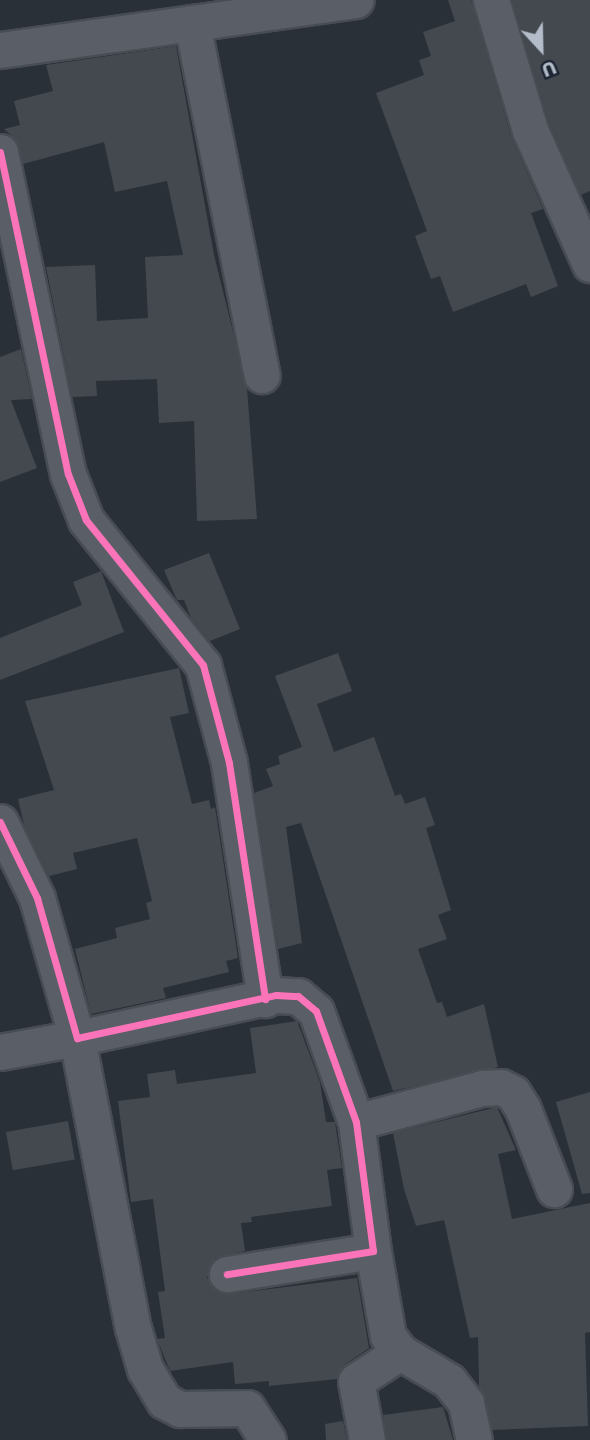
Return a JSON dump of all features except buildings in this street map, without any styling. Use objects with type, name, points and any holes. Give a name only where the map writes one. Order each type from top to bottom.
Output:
[{"type":"street","points":[[0,50],[192,23],[254,18],[355,0]]},
{"type":"street","points":[[491,0],[530,130],[590,264]]},
{"type":"street","points":[[192,23],[262,375]]},
{"type":"street","points":[[0,152],[68,474],[86,520],[203,665],[229,763],[265,999]]},
{"type":"street","points":[[0,822],[37,898],[77,1038],[133,1328],[145,1369],[164,1401],[180,1409],[247,1408],[268,1440]]},
{"type":"street","points":[[0,1052],[288,994],[311,1004],[356,1122],[373,1251],[388,1336],[400,1352],[449,1381],[467,1404],[474,1440]]},
{"type":"street","points":[[356,1122],[482,1088],[501,1087],[513,1093],[523,1109],[554,1189]]},
{"type":"street","points":[[227,1274],[373,1251]]},
{"type":"street","points":[[367,1440],[356,1381],[400,1352]]},
{"type":"cycle path","points":[[0,152],[68,474],[86,520],[203,665],[229,763],[265,999]]},
{"type":"cycle path","points":[[0,822],[37,898],[77,1038],[276,995],[298,996],[316,1011],[356,1122],[373,1251],[227,1274]]}]
